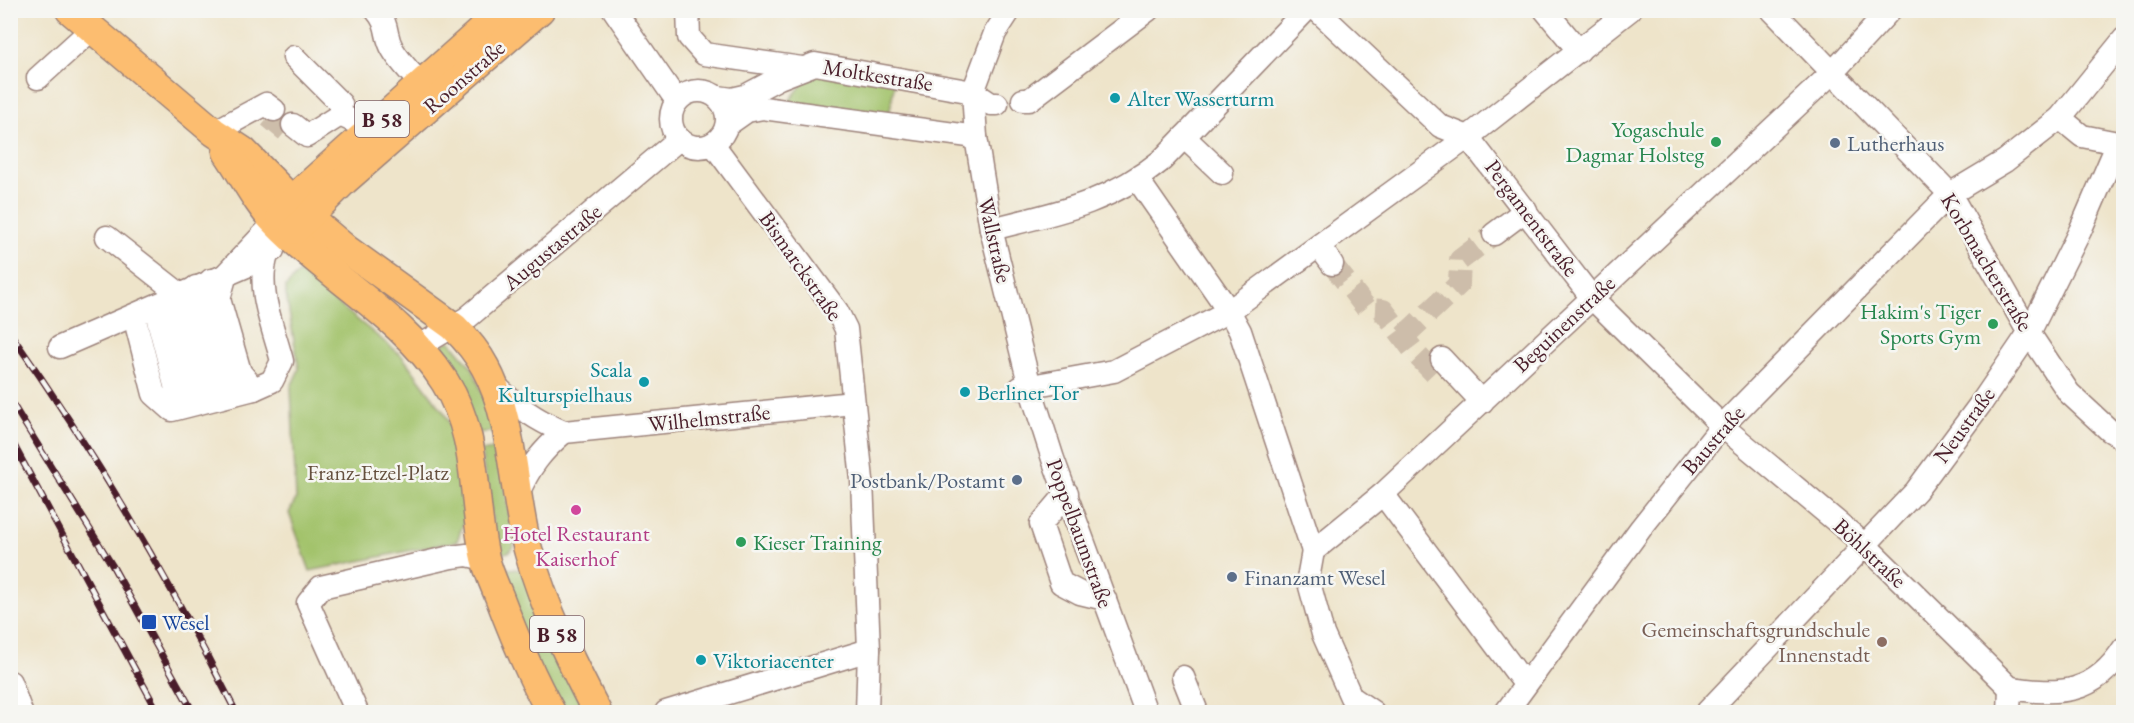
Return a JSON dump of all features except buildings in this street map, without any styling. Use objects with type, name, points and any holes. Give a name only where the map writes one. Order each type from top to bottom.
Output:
[{"type":"main road","name":"B 58","points":[[291,219],[370,129],[504,10]]},
{"type":"main road","name":"Roonstraße","points":[[291,219],[540,10]]},
{"type":"main road","points":[[85,18],[214,132],[291,219]]},
{"type":"main road","name":"B 58","points":[[291,219],[346,249],[454,327],[486,367],[507,438],[528,550],[547,610],[597,712]]},
{"type":"main road","name":"B 58","points":[[291,219],[326,270],[418,347],[444,381],[461,411],[471,444],[485,558],[511,628],[551,712]]},
{"type":"main road","points":[[485,558],[528,550]]},
{"type":"street","points":[[376,10],[386,22],[387,36],[393,51],[421,84]]},
{"type":"street","points":[[614,10],[682,97]]},
{"type":"street","points":[[633,10],[682,97]]},
{"type":"street","points":[[688,10],[688,37],[704,54],[803,68]]},
{"type":"street","points":[[973,92],[995,33],[1010,10]]},
{"type":"street","points":[[1023,100],[1029,100],[1148,10]]},
{"type":"street","points":[[991,229],[1084,206],[1138,180],[1184,137],[1306,10]]},
{"type":"street","points":[[1317,10],[1440,126],[1468,137]]},
{"type":"street","points":[[1545,10],[1579,51]]},
{"type":"street","points":[[1025,388],[1114,371],[1229,311],[1325,255],[1468,137],[1630,10]]},
{"type":"street","name":"Korbmacherstraße","points":[[1772,10],[1950,194],[2029,333],[2069,393],[2109,430],[2124,439]]},
{"type":"street","name":"Beguinenstraße","points":[[1313,551],[1383,494],[1477,407],[1833,72],[1890,10]]},
{"type":"street","points":[[38,78],[85,18]]},
{"type":"street","name":"Baustraße","points":[[1506,712],[1641,528],[1722,426],[1950,194],[2006,161],[2060,118],[2124,39]]},
{"type":"street","points":[[294,57],[341,104],[340,115]]},
{"type":"street","name":"Moltkestraße","points":[[718,97],[732,99],[745,96],[815,64],[973,92],[992,104],[997,104]]},
{"type":"street","points":[[700,90],[718,97],[728,116],[724,133],[713,144],[695,146],[680,139],[672,124],[671,116],[682,97],[700,90]]},
{"type":"street","name":"Wallstraße","points":[[973,92],[976,137],[991,229],[1025,388]]},
{"type":"street","points":[[727,125],[747,111],[771,108],[817,117],[976,137]]},
{"type":"street","points":[[214,132],[267,112]]},
{"type":"street","points":[[296,131],[340,115],[370,129]]},
{"type":"street","name":"Neustraße","points":[[1707,712],[1916,491],[2029,333],[2080,231],[2118,143],[2082,136],[2060,118]]},
{"type":"street","points":[[1184,137],[1222,173]]},
{"type":"street","name":"Pergamentstraße","points":[[1468,137],[1592,298],[1722,426]]},
{"type":"street","name":"Augustastraße","points":[[418,347],[454,327],[680,139]]},
{"type":"street","name":"Bismarckstraße","points":[[713,144],[837,311],[846,329],[862,480],[869,650],[867,712]]},
{"type":"street","points":[[1138,180],[1210,287],[1229,311],[1240,331],[1313,551],[1308,579],[1323,634],[1352,697],[1373,712]]},
{"type":"street","points":[[1494,234],[1526,210]]},
{"type":"street","points":[[134,316],[154,393],[172,410],[272,381],[282,360],[264,295],[262,271],[267,255],[291,219]]},
{"type":"street","points":[[221,397],[177,393],[158,320],[196,288],[291,219]]},
{"type":"street","points":[[107,237],[219,299],[240,372],[221,397]]},
{"type":"street","points":[[60,347],[267,255]]},
{"type":"street","points":[[196,288],[241,275],[264,295]]},
{"type":"street","points":[[196,288],[189,310],[208,384],[221,397]]},
{"type":"street","points":[[1440,369],[1477,407]]},
{"type":"street","points":[[491,381],[516,407],[564,432],[541,451],[529,468],[518,494]]},
{"type":"street","name":"Poppelbaumstraße","points":[[1025,388],[1067,493],[1146,712]]},
{"type":"street","name":"Wilhelmstraße","points":[[564,432],[853,403]]},
{"type":"street","name":"Böhlstraße","points":[[1722,426],[1866,546],[2010,688]]},
{"type":"street","points":[[1067,493],[1041,524],[1060,583],[1080,593],[1105,599]]},
{"type":"street","points":[[1383,494],[1525,684]]},
{"type":"street","points":[[357,712],[308,603],[314,595],[321,587],[451,557],[467,555],[485,558]]},
{"type":"street","points":[[2009,712],[2010,688],[2044,703],[2091,685],[2124,648]]},
{"type":"street","points":[[666,712],[869,650]]},
{"type":"street","points":[[1183,677],[1197,712]]},
{"type":"street","points":[[10,682],[21,712]]},
{"type":"green space","points":[[814,69],[895,81],[890,110],[882,118],[787,104]]},
{"type":"green space","name":"Franz-Etzel-Platz","points":[[299,272],[402,356],[445,414],[455,434],[466,516],[457,541],[310,571],[289,513],[296,499],[291,387],[299,369],[286,287]]},
{"type":"green space","points":[[450,341],[473,369],[496,431],[477,433],[435,347]]},
{"type":"green space","points":[[499,448],[514,546],[509,552],[498,554],[481,451]]},
{"type":"green space","points":[[496,567],[521,570],[590,712],[556,712]]},
{"type":"tunnel","points":[[269,117],[287,132]]},
{"type":"tunnel","points":[[1404,336],[1459,284],[1460,260],[1494,234]]},
{"type":"tunnel","points":[[1332,264],[1367,309],[1383,310],[1417,355],[1439,378]]},
{"type":"railway","points":[[10,333],[72,424],[130,518],[185,614],[236,712]]},
{"type":"railway","points":[[10,400],[112,565],[193,712]]},
{"type":"railway","points":[[10,438],[158,712]]},
{"type":"place","name":"Alter Wasserturm","points":[[1115,98]]},
{"type":"place","name":"Yogaschule Dagmar Holsteg","points":[[1716,142]]},
{"type":"place","name":"Lutherhaus","points":[[1835,143]]},
{"type":"place","name":"Hakim's Tiger Sports Gym","points":[[1993,324]]},
{"type":"place","name":"Scala Kulturspielhaus","points":[[644,382]]},
{"type":"place","name":"Berliner Tor","points":[[965,392]]},
{"type":"place","name":"Postbank/Postamt","points":[[1017,480]]},
{"type":"place","name":"Hotel Restaurant Kaiserhof","points":[[576,510]]},
{"type":"place","name":"Kieser Training","points":[[741,542]]},
{"type":"place","name":"Finanzamt Wesel","points":[[1232,577]]},
{"type":"place","name":"Wesel","points":[[149,622]]},
{"type":"place","name":"Gemeinschaftsgrundschule Innenstadt","points":[[1882,642]]},
{"type":"place","name":"Viktoriacenter","points":[[701,660]]}]
